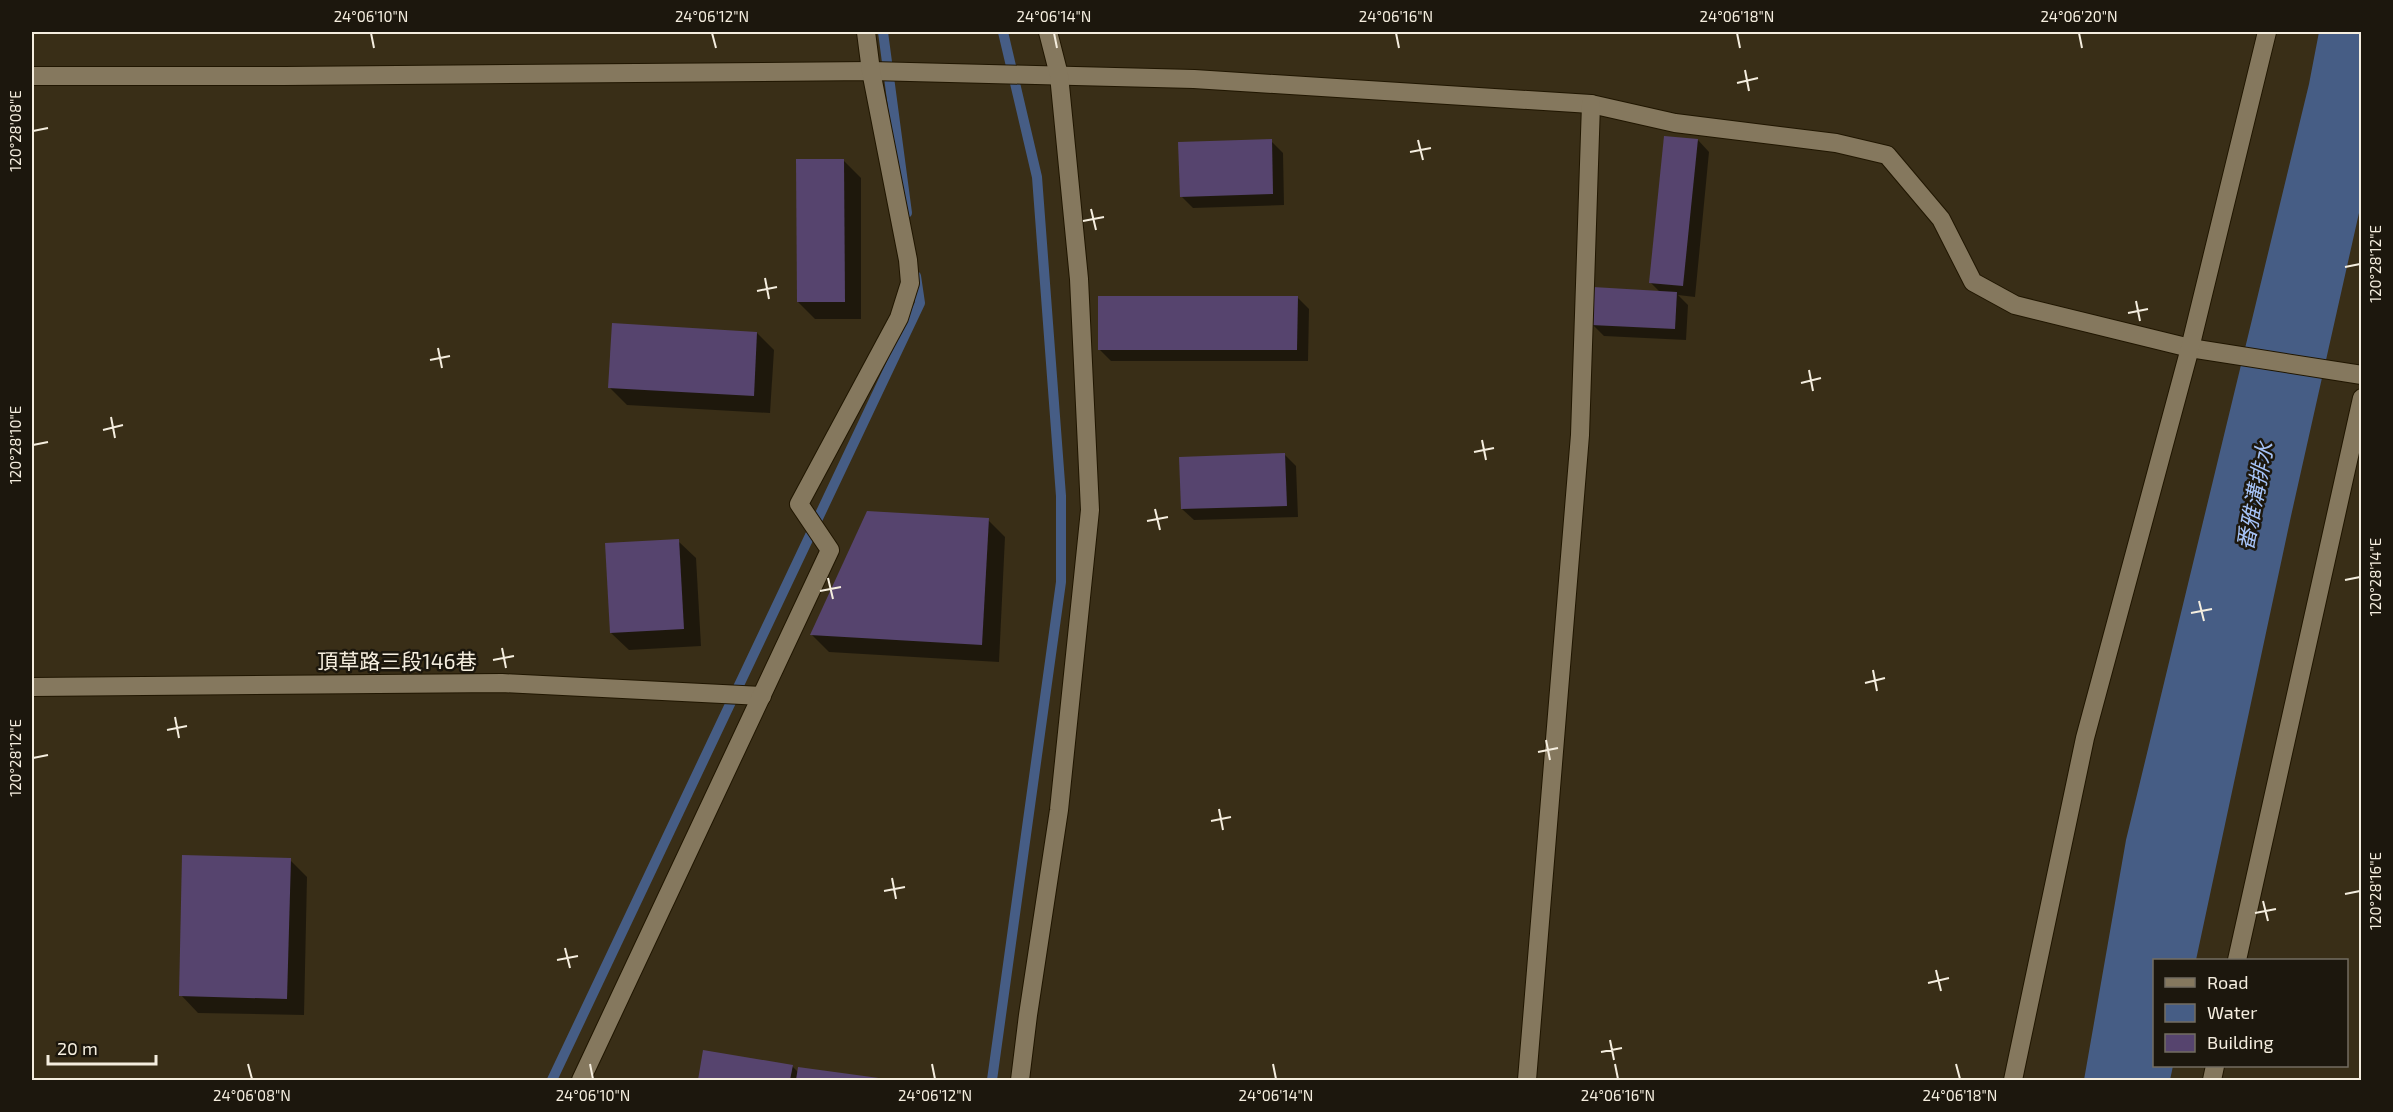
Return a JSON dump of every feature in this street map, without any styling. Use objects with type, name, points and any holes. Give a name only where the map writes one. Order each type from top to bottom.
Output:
[{"type":"street","points":[[581,1080],[830,550],[799,504],[899,318],[910,283],[908,260],[871,70],[866,32]]},
{"type":"street","points":[[1020,1080],[1059,810],[1090,510],[1079,279],[1059,75],[1048,32]]},
{"type":"street","points":[[2013,1080],[2085,738],[2190,348],[2267,32]]},
{"type":"street","points":[[32,76],[297,76],[871,70],[1194,79],[1591,104],[1675,123],[1836,143],[1887,155],[1941,219],[1973,282],[2015,305],[2190,348],[2361,375]]},
{"type":"street","points":[[1527,1080],[1580,435],[1591,104]]},
{"type":"street","points":[[2237,959],[2361,398]]},
{"type":"street","name":"頂草路三段146巷","points":[[32,687],[502,683],[762,696]]},
{"type":"water","name":"番雅溝排水","points":[[2319,32],[2361,32],[2361,204],[2291,516],[2196,959],[2153,959],[2153,1067],[2173,1067],[2170,1080],[2084,1080],[2126,840],[2309,84]]},
{"type":"building","points":[[1664,136],[1698,139],[1683,286],[1649,283]]},
{"type":"building","points":[[1272,139],[1273,194],[1180,197],[1178,142]]},
{"type":"building","points":[[796,159],[844,159],[845,302],[797,302]]},
{"type":"building","points":[[1593,287],[1677,292],[1675,329],[1591,325]]},
{"type":"building","points":[[1098,296],[1298,296],[1297,350],[1098,350]]},
{"type":"building","points":[[612,323],[757,332],[754,396],[608,388]]},
{"type":"building","points":[[1285,453],[1287,506],[1181,509],[1179,457]]},
{"type":"building","points":[[867,511],[989,518],[982,645],[810,635]]},
{"type":"building","points":[[679,539],[684,629],[610,633],[605,543]]},
{"type":"building","points":[[182,855],[291,858],[287,999],[179,996]]},
{"type":"building","points":[[703,1050],[793,1065],[790,1080],[698,1080]]},
{"type":"building","points":[[798,1067],[886,1079],[886,1080],[796,1080]]},
{"type":"waterway","points":[[883,32],[907,213]]},
{"type":"waterway","points":[[992,1080],[1061,582],[1061,496],[1037,177],[1003,32]]},
{"type":"waterway","points":[[552,1080],[920,303],[916,276]]}]
